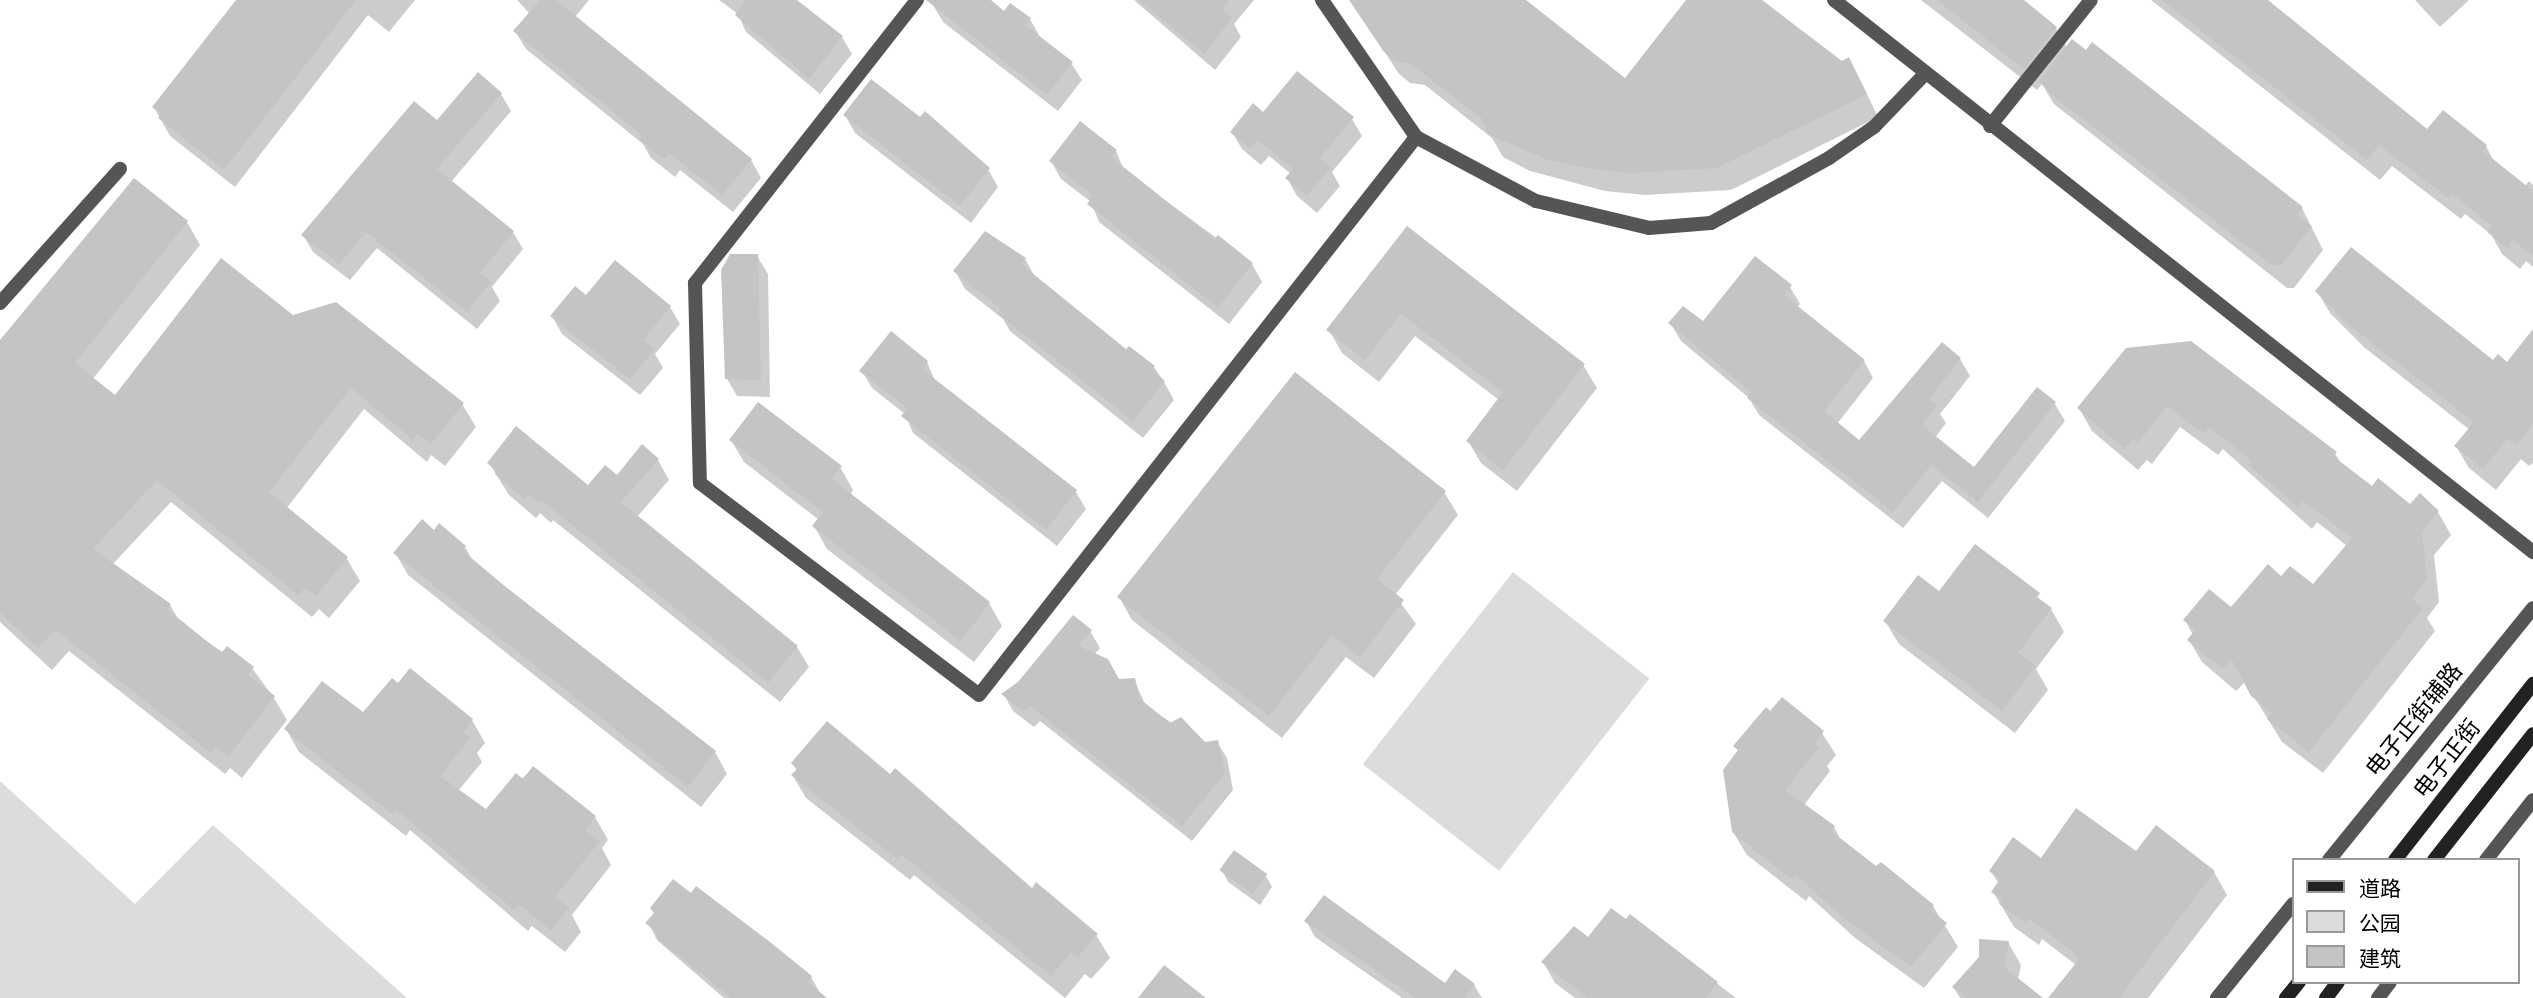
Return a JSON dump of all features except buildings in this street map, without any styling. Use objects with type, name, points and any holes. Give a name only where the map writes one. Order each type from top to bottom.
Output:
[{"type":"main road","name":"电子正街","points":[[2397,858],[2533,684]]},
{"type":"main road","points":[[2436,858],[2533,734]]},
{"type":"street","points":[[917,0],[695,283],[700,483],[979,695],[1416,137]]},
{"type":"street","points":[[1322,0],[1416,137],[1536,201],[1649,228],[1711,223],[1862,135],[1926,74]]},
{"type":"street","points":[[1835,0],[1990,126],[2533,552]]},
{"type":"street","points":[[1990,126],[2091,0]]},
{"type":"street","points":[[0,303],[120,169]]},
{"type":"street","name":"电子正街辅路","points":[[2331,858],[2533,608]]},
{"type":"street","points":[[2488,858],[2533,800]]},
{"type":"street","points":[[2217,998],[2292,905]]},
{"type":"green space","points":[[1513,572],[1649,679],[1499,871],[1363,764]]},
{"type":"green space","points":[[0,781],[135,904],[213,825],[407,998],[0,998]]}]
